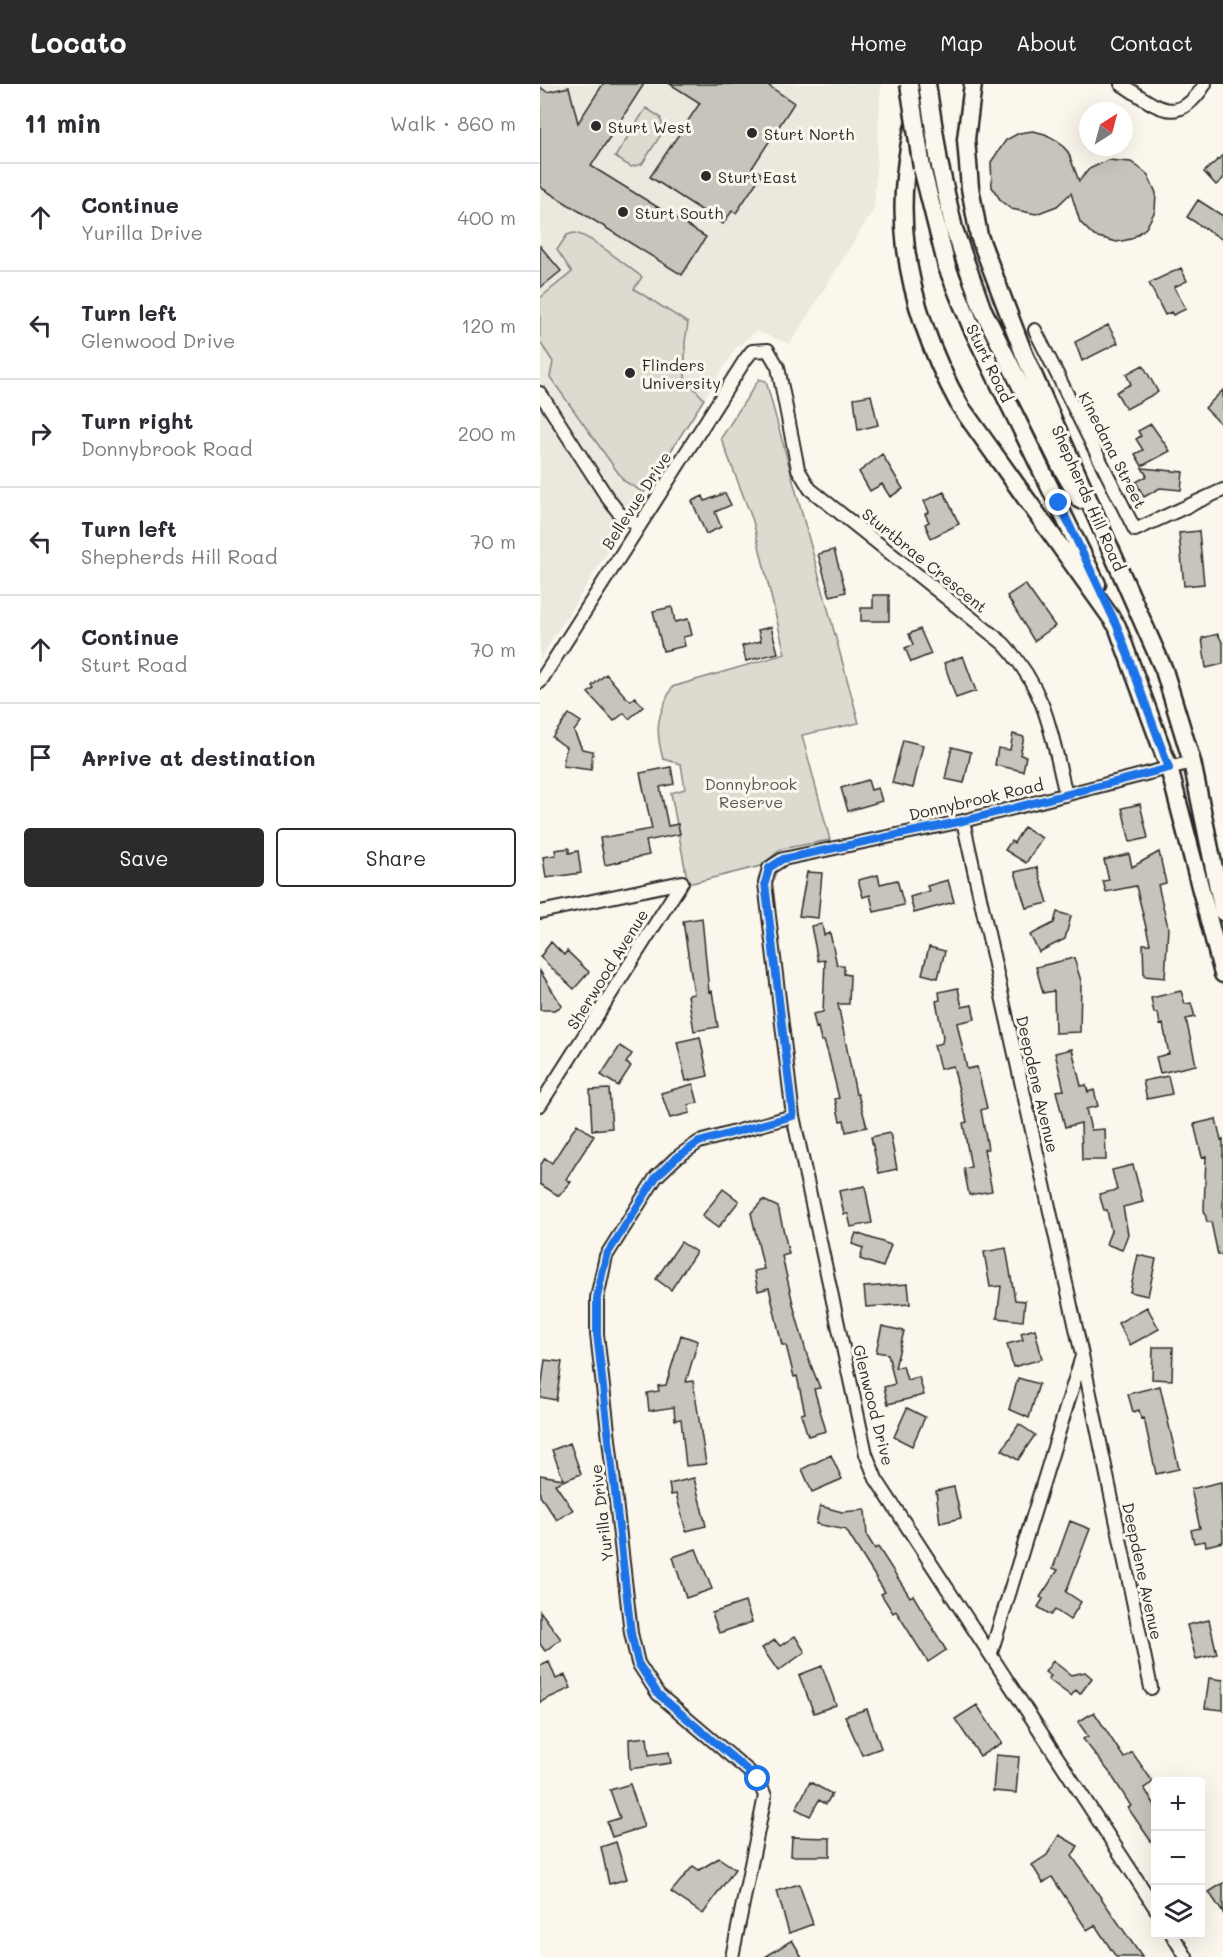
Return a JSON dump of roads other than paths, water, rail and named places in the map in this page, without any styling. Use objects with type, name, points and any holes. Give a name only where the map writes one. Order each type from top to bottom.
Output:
[{"type":"main road","name":"Sturt Road","points":[[909,84],[922,168],[947,267],[971,326],[1117,626]]},
{"type":"main road","name":"Sturt Road","points":[[927,84],[939,162],[954,229],[982,308],[1060,468],[1120,566]]},
{"type":"main road","points":[[927,84],[914,120],[904,189],[906,255],[923,327],[940,370],[960,406],[1117,626],[1169,768],[1223,974]]},
{"type":"main road","name":"Shepherds Hill Road","points":[[973,84],[966,139],[970,188],[979,236],[1024,354],[1120,566],[1164,670],[1192,762],[1223,912]]},
{"type":"street","points":[[1121,84],[1158,107],[1168,110],[1179,109],[1195,100],[1205,84]]},
{"type":"street","name":"Kinedana Street","points":[[1035,330],[1135,530],[1223,490]]},
{"type":"street","name":"Bellevue Drive","points":[[540,682],[752,351],[768,350]]},
{"type":"street","name":"Sturtbrae Crescent","points":[[768,350],[778,367],[798,470],[810,489],[1004,644],[1024,667],[1043,702],[1066,795]]},
{"type":"street","points":[[540,393],[607,497],[619,513],[639,526]]},
{"type":"street","name":"Donnybrook Road","points":[[769,868],[783,859],[963,821],[1192,762]]},
{"type":"street","name":"Deepdene Avenue","points":[[963,821],[1082,1355],[1150,1688]]},
{"type":"street","name":"Glenwood Drive","points":[[769,868],[765,883],[793,1116],[866,1454],[876,1479],[1151,1903]]},
{"type":"street","name":"Sherwood Avenue","points":[[540,912],[682,882],[540,1105]]},
{"type":"street","name":"Yurilla Drive","points":[[732,1957],[765,1796],[758,1779],[658,1694],[638,1663],[631,1633],[597,1334],[597,1298],[606,1256],[656,1177],[676,1158],[699,1142],[793,1116]]},
{"type":"street","name":"Deepdene Avenue","points":[[991,1653],[1082,1355]]},
{"type":"street","points":[[1175,1939],[1186,1957]]},
{"type":"place","name":"Sturt West","points":[[596,126]]},
{"type":"place","name":"Sturt North","points":[[752,133]]},
{"type":"place","name":"Sturt East","points":[[706,176]]},
{"type":"place","name":"Sturt South","points":[[623,212]]},
{"type":"place","name":"Flinders University","points":[[630,373]]},
{"type":"park label","name":"Donnybrook Reserve","points":[[751,792]]}]
